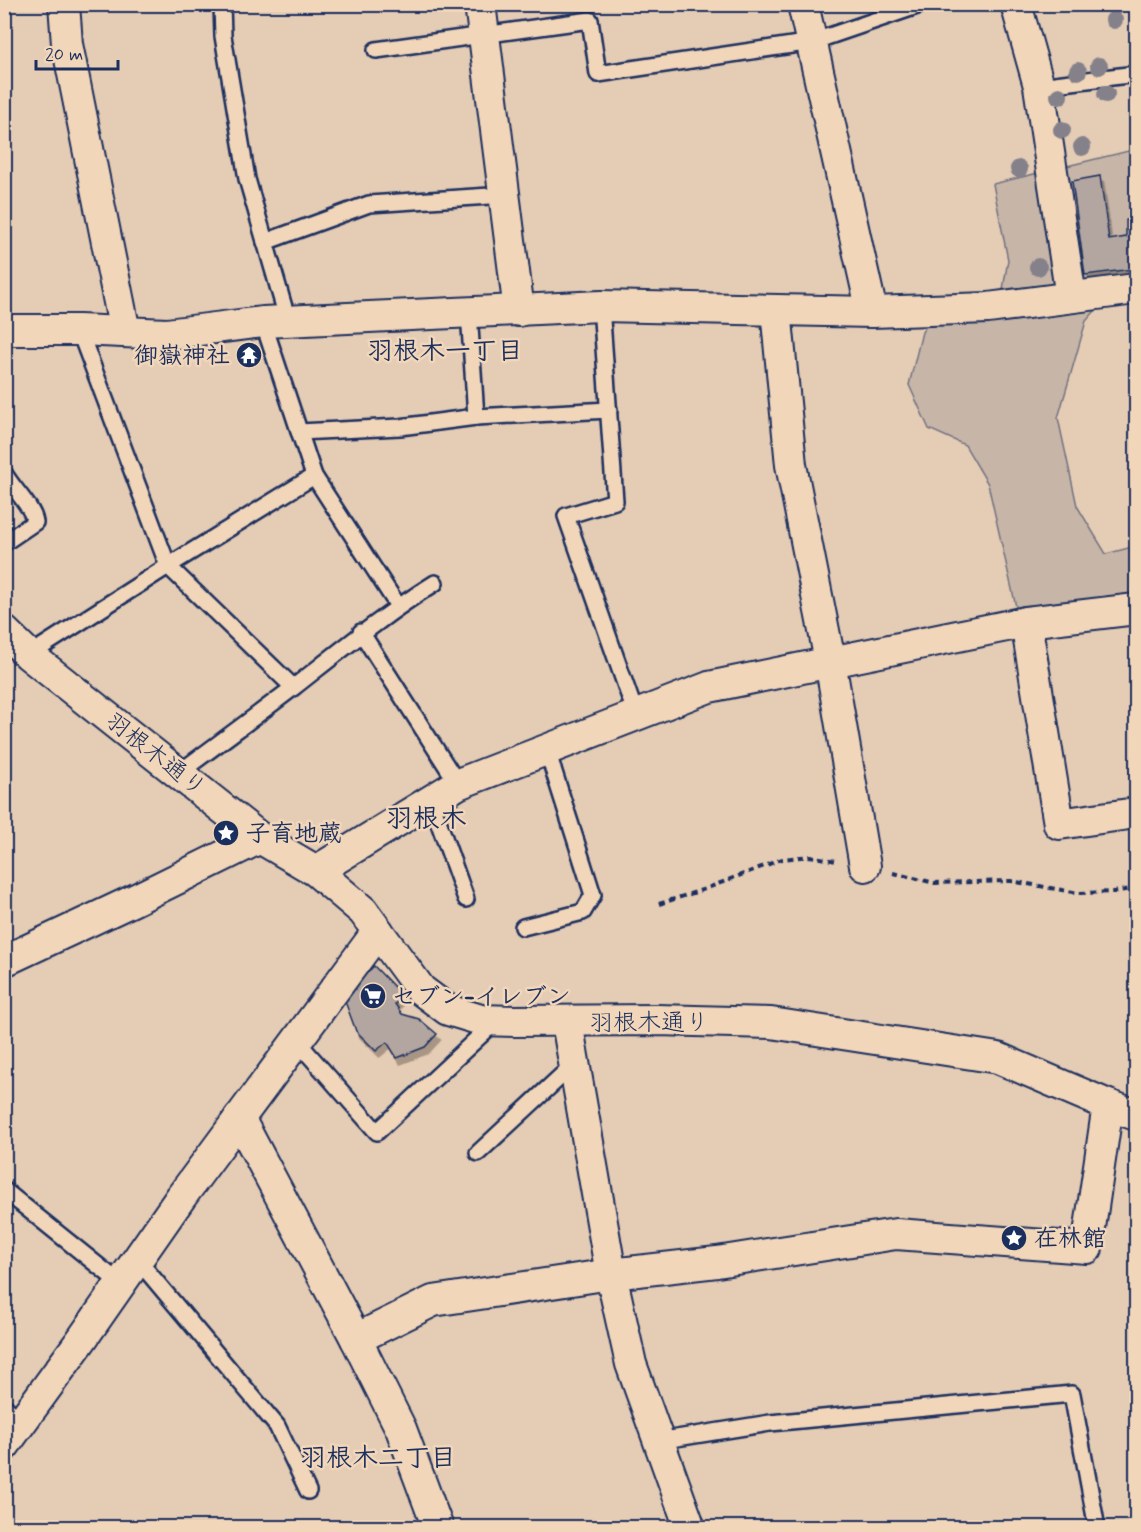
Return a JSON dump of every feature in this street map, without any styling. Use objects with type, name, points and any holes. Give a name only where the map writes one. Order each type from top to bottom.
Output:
[{"type":"street","points":[[64,4],[67,44],[124,332]]},
{"type":"street","points":[[480,4],[519,311]]},
{"type":"street","points":[[803,4],[872,312]]},
{"type":"street","points":[[1016,4],[1039,86],[1071,297]]},
{"type":"street","points":[[4,330],[79,330],[167,334],[276,321],[601,306],[872,312],[988,308],[1137,289]]},
{"type":"street","points":[[776,310],[791,465],[830,660],[865,866]]},
{"type":"street","points":[[316,872],[458,784],[709,687],[830,660],[1026,622],[1137,609]]},
{"type":"street","points":[[1026,622],[1059,824],[1137,813]]},
{"type":"street","name":"羽根木通り","points":[[4,631],[29,655],[180,772],[260,838],[316,872],[363,911],[421,990],[448,1010],[482,1020],[567,1022],[657,1020],[771,1023],[998,1058],[1137,1115]]},
{"type":"street","points":[[4,961],[260,838]]},
{"type":"street","points":[[10,1424],[121,1284],[239,1118],[378,931]]},
{"type":"street","points":[[567,1022],[611,1274],[631,1364],[690,1527]]},
{"type":"street","points":[[356,1339],[433,1301],[611,1274],[717,1262],[896,1234],[1087,1248],[1108,1105]]},
{"type":"street","points":[[239,1118],[401,1429],[438,1527]]},
{"type":"lane","points":[[222,4],[223,36],[247,179],[265,242],[276,321],[299,432],[314,476],[398,606]]},
{"type":"lane","points":[[376,50],[590,20],[598,74],[812,42],[923,4]]},
{"type":"lane","points":[[1039,86],[1137,74]]},
{"type":"lane","points":[[265,242],[369,204],[505,195]]},
{"type":"lane","points":[[601,306],[615,501],[566,516],[636,715]]},
{"type":"lane","points":[[469,312],[476,417]]},
{"type":"lane","points":[[79,330],[168,566],[293,687]]},
{"type":"lane","points":[[299,432],[400,427],[476,417],[609,410]]},
{"type":"lane","points":[[4,473],[34,515],[35,522],[4,543]]},
{"type":"lane","points":[[29,655],[314,476]]},
{"type":"lane","points":[[180,772],[362,632],[435,583]]},
{"type":"lane","points":[[362,632],[458,784]]},
{"type":"lane","points":[[523,927],[583,912],[593,895],[547,750]]},
{"type":"lane","points":[[431,801],[466,899]]},
{"type":"lane","points":[[296,1040],[377,1132],[497,1020]]},
{"type":"lane","points":[[478,1154],[574,1064]]},
{"type":"lane","points":[[4,1190],[121,1284]]},
{"type":"lane","points":[[137,1259],[277,1426],[308,1491]]},
{"type":"lane","points":[[658,1441],[770,1423],[1072,1394],[1097,1527]]},
{"type":"path","points":[[659,904],[782,859],[810,856],[865,866],[934,883],[1011,881],[1079,893],[1114,892],[1137,888]]},
{"type":"shaded area","points":[[1136,139],[1136,294],[1103,302],[1086,321],[1058,418],[1077,506],[1106,554],[1136,546],[1136,594],[1016,607],[988,484],[965,445],[929,429],[909,385],[922,332],[943,300],[1002,295],[1008,260],[993,184],[1133,150]]},
{"type":"building","points":[[1136,170],[1136,201],[1132,171]]},
{"type":"building","points":[[1100,176],[1109,240],[1126,237],[1126,220],[1136,218],[1136,274],[1134,275],[1132,269],[1085,275],[1072,181]]},
{"type":"building","points":[[374,966],[403,996],[395,1004],[402,1014],[419,1019],[437,1034],[425,1047],[397,1058],[387,1042],[376,1051],[356,1031],[343,996]]},
{"type":"place","name":"御嶽神社","points":[[249,355]]},
{"type":"place","name":"子育地蔵","points":[[226,833]]},
{"type":"place","name":"セブン-イレブン","points":[[373,996]]},
{"type":"place","name":"在林館","points":[[1014,1238]]},
{"type":"district","name":"羽根木一丁目","points":[[445,350]]},
{"type":"district","name":"羽根木","points":[[426,818]]},
{"type":"district","name":"羽根木二丁目","points":[[378,1457]]}]
